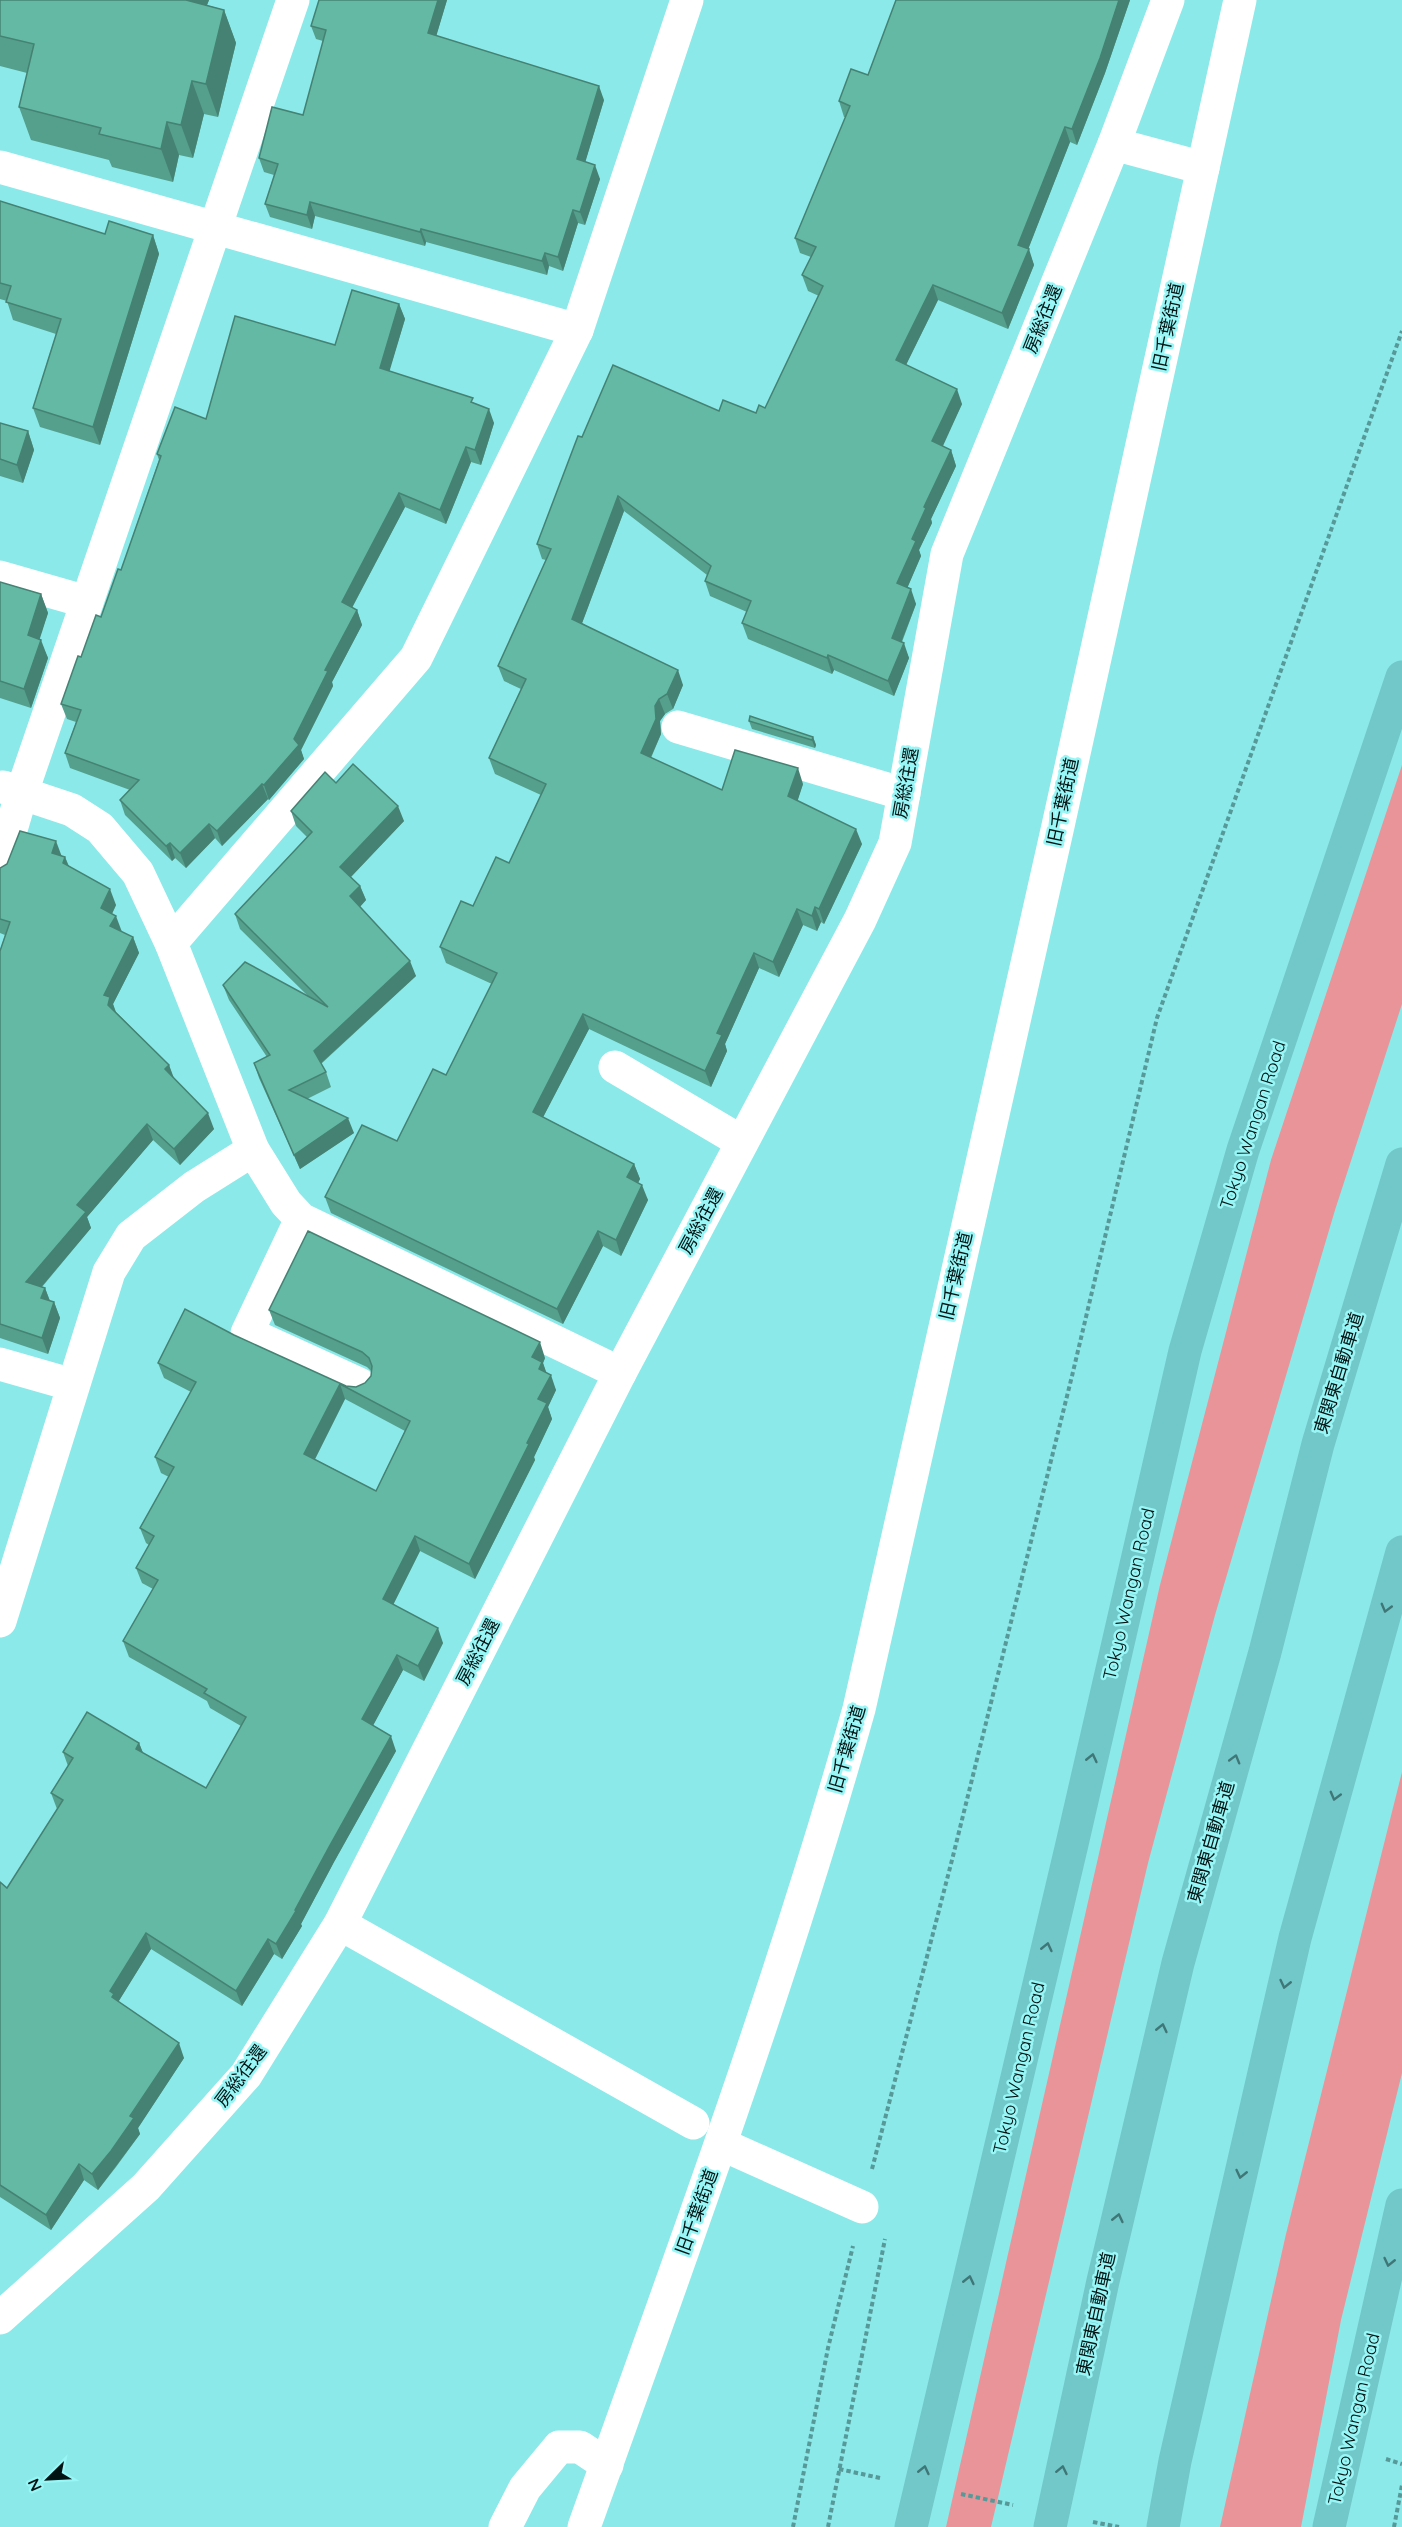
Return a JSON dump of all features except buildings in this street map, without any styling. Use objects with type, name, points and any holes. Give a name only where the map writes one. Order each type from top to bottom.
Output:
[{"type":"highway","name":"Tokyo Wangan Road","points":[[910,2527],[1075,1832],[1185,1350],[1243,1150],[1402,677]]},
{"type":"highway","name":"東関東自動車道","points":[[1050,2527],[1103,2281],[1178,1963],[1265,1652],[1318,1444],[1402,1164]]},
{"type":"highway","points":[[1163,2527],[1174,2461],[1295,1938],[1402,1552]]},
{"type":"highway","name":"Tokyo Wangan Road","points":[[1329,2527],[1402,2205]]},
{"type":"street","points":[[0,867],[11,789],[87,602],[293,0]]},
{"type":"street","points":[[171,943],[416,658],[577,330],[687,0]]},
{"type":"street","name":"房総往還","points":[[0,2318],[146,2187],[246,2075],[340,1924],[620,1373],[864,911],[895,843],[946,554],[1114,144],[1168,0]]},
{"type":"street","name":"旧千葉街道","points":[[584,2527],[721,2144],[835,1797],[859,1709],[1240,0]]},
{"type":"street","points":[[1114,144],[1203,168]]},
{"type":"street","points":[[0,167],[577,330]]},
{"type":"street","points":[[0,577],[87,602]]},
{"type":"street","points":[[678,727],[904,794]]},
{"type":"street","points":[[11,789],[72,810],[100,828],[138,873],[171,943],[253,1150],[286,1203],[301,1219],[620,1373]]},
{"type":"street","points":[[615,1067],[742,1142]]},
{"type":"street","points":[[0,1621],[109,1272],[132,1236],[194,1187],[253,1150]]},
{"type":"street","points":[[301,1219],[247,1333],[359,1384]]},
{"type":"street","points":[[0,1364],[73,1385]]},
{"type":"street","points":[[340,1924],[693,2123]]},
{"type":"street","points":[[721,2144],[862,2207]]},
{"type":"street","points":[[505,2527],[525,2488],[559,2447],[580,2447],[607,2464]]},
{"type":"path","points":[[793,2527],[828,2348],[862,2207],[975,1768],[1072,1376],[1157,1018],[1402,331]]},
{"type":"path","points":[[828,2527],[887,2229]]},
{"type":"path","points":[[839,2469],[886,2479]]},
{"type":"path","points":[[1394,2527],[1402,2485]]},
{"type":"path","points":[[956,2493],[1014,2505]]},
{"type":"path","points":[[1084,2520],[1119,2527]]},
{"type":"shaded area","points":[[1402,765],[1402,1004],[1335,1210],[1215,1615],[1148,1863],[991,2527],[946,2527],[1160,1585],[1271,1160]]},
{"type":"shaded area","points":[[1402,1772],[1402,2073],[1341,2320],[1301,2527],[1220,2527],[1286,2234]]}]
